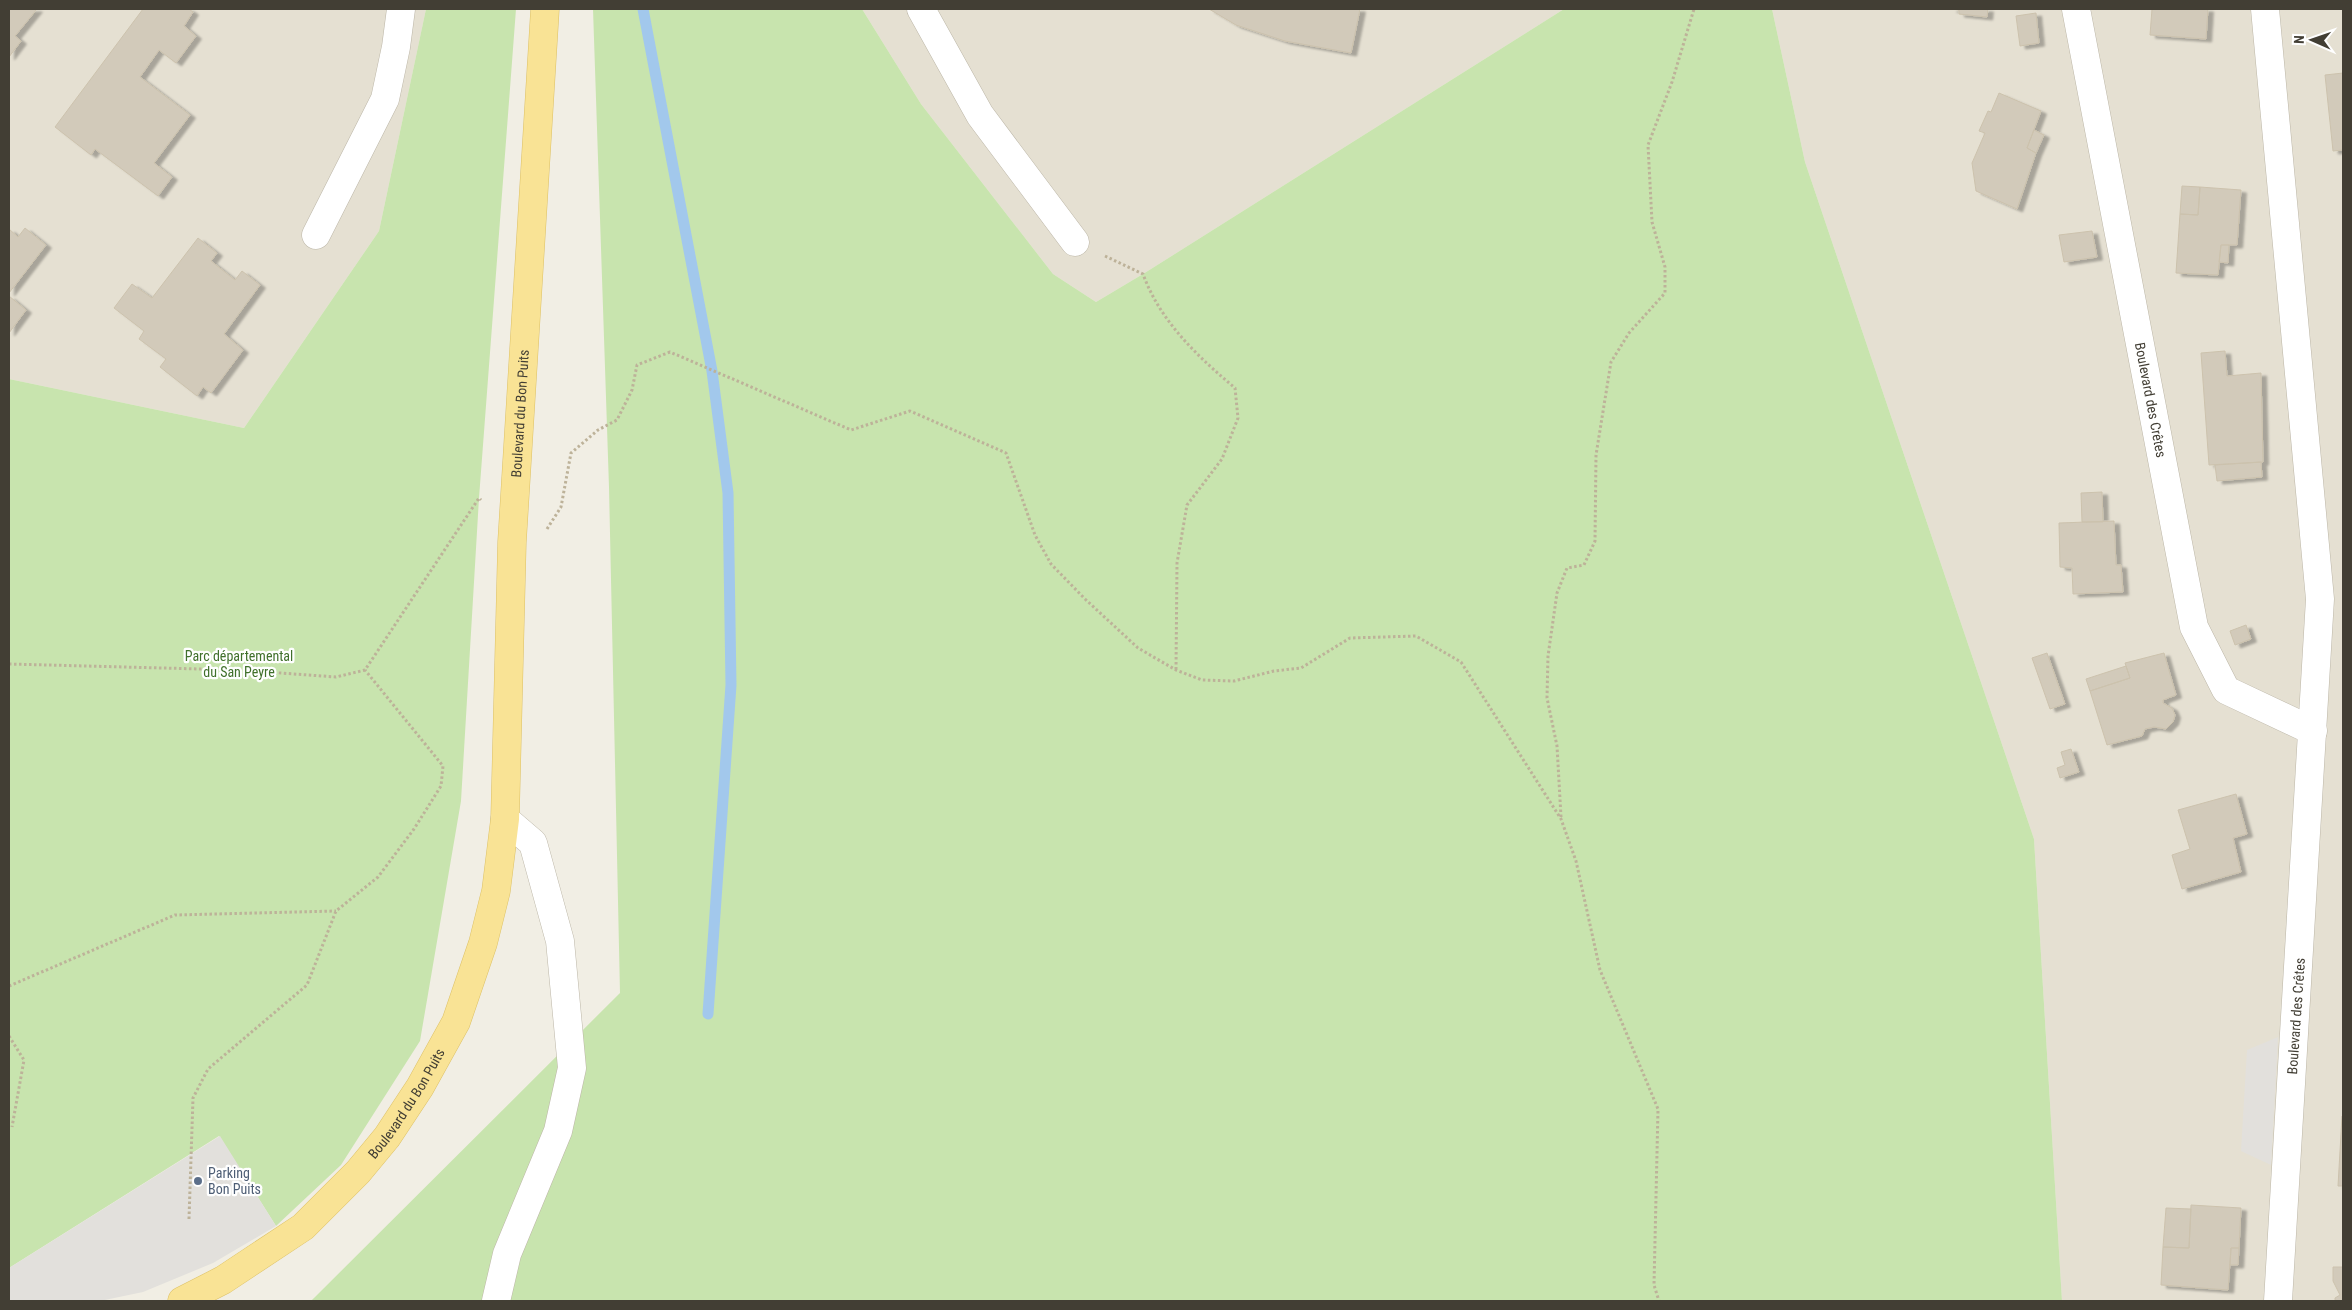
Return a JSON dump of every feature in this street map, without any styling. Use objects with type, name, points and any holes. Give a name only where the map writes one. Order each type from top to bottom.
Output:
[{"type":"main road","name":"Boulevard du Bon Puits","points":[[182,1301],[223,1280],[302,1226],[358,1172],[388,1138],[420,1087],[456,1022],[483,944],[496,892],[505,819],[512,542],[545,9]]},
{"type":"street","points":[[316,235],[385,99],[396,47],[401,9]]},
{"type":"street","points":[[921,9],[980,114],[1075,242]]},
{"type":"street","name":"Boulevard des Crêtes","points":[[2076,9],[2194,627],[2226,690],[2314,731]]},
{"type":"street","name":"Boulevard des Crêtes","points":[[2265,9],[2320,599],[2314,731],[2278,1301]]},
{"type":"street","points":[[496,1301],[507,1254],[558,1131],[572,1068],[560,941],[533,844],[505,819]]},
{"type":"path","points":[[1561,819],[1557,746],[1547,698],[1548,656],[1557,592],[1567,568],[1584,564],[1594,541],[1596,455],[1611,362],[1629,333],[1665,293],[1664,267],[1652,222],[1648,145],[1672,82],[1694,9]]},
{"type":"path","points":[[1075,242],[1143,274],[1150,294],[1173,326],[1200,358],[1235,388],[1238,418],[1222,459],[1187,505],[1176,563],[1176,670]]},
{"type":"path","points":[[9,664],[239,670],[336,677],[365,670],[480,498],[512,542],[541,539],[561,507],[571,453],[598,430],[617,420],[632,390],[637,365],[670,352],[851,430],[910,411],[1006,453],[1035,535],[1051,564],[1085,599],[1138,648],[1176,670],[1202,680],[1234,681],[1274,671],[1301,668],[1350,638],[1416,636],[1461,662],[1561,819],[1576,861],[1600,970],[1658,1109],[1654,1285],[1658,1301]]},
{"type":"path","points":[[189,1219],[193,1098],[208,1069],[307,985],[336,911],[378,877],[414,830],[441,786],[443,766],[365,670]]},
{"type":"path","points":[[9,986],[175,915],[336,911]]},
{"type":"path","points":[[9,1036],[24,1060],[12,1127]]},
{"type":"shaded area","points":[[9,9],[426,9],[379,231],[244,428],[9,379]]},
{"type":"shaded area","points":[[862,9],[1564,9],[1096,302],[1053,274],[921,104]]},
{"type":"shaded area","points":[[1772,9],[2343,9],[2343,1301],[2062,1301],[2034,839],[1805,162]]},
{"type":"shaded area","points":[[2278,1037],[2271,1165],[2241,1151],[2247,1050]]},
{"type":"shaded area","name":"Parking Bon Puits","points":[[220,1136],[276,1226],[213,1263],[143,1292],[100,1301],[9,1301],[9,1268]]},
{"type":"green space","name":"Parc départemental du San Peyre","points":[[426,9],[516,9],[479,498],[461,801],[420,1041],[341,1165],[276,1226],[219,1136],[9,1268],[9,379],[244,428],[379,231]]},
{"type":"green space","points":[[593,9],[862,9],[921,104],[1053,274],[1096,302],[1564,9],[1772,9],[1805,162],[2034,839],[2062,1301],[311,1301],[620,993],[609,487]]},
{"type":"building","points":[[9,9],[37,9],[15,36],[21,41],[9,57]]},
{"type":"building","points":[[143,9],[189,9],[193,12],[184,26],[196,36],[176,63],[159,50],[140,77],[190,115],[154,163],[172,177],[158,196],[95,149],[91,155],[55,127]]},
{"type":"building","points":[[1209,9],[1360,9],[1351,53],[1285,41],[1236,25]]},
{"type":"building","points":[[1951,9],[1988,9],[1987,17],[1959,14],[1959,10]]},
{"type":"building","points":[[2152,9],[2208,9],[2206,39],[2150,35]]},
{"type":"building","points":[[2036,13],[2039,43],[2020,46],[2016,16]]},
{"type":"building","points":[[2343,73],[2343,150],[2333,151],[2325,75]]},
{"type":"building","points":[[1999,93],[2041,111],[2027,148],[2036,153],[2017,209],[1976,191],[1972,163],[1985,133],[1979,131],[1988,111],[1991,112]]},
{"type":"building","points":[[2034,130],[2044,135],[2036,153],[2027,148]]},
{"type":"building","points":[[2182,186],[2200,187],[2198,215],[2180,214]]},
{"type":"building","points":[[2200,187],[2241,190],[2237,245],[2221,245],[2218,275],[2176,273],[2180,214],[2198,215]]},
{"type":"building","points":[[25,228],[46,245],[9,293],[9,229],[18,237]]},
{"type":"building","points":[[2092,231],[2097,257],[2064,262],[2059,235]]},
{"type":"building","points":[[198,238],[217,253],[211,261],[235,280],[242,271],[260,285],[224,334],[243,350],[211,393],[203,387],[197,396],[160,367],[166,359],[139,339],[144,331],[114,308],[132,284],[152,298]]},
{"type":"building","points":[[2221,245],[2229,245],[2228,263],[2219,262]]},
{"type":"building","points":[[9,296],[26,310],[9,333]]},
{"type":"building","points":[[2225,351],[2227,376],[2261,373],[2263,462],[2209,465],[2201,353]]},
{"type":"building","points":[[2261,462],[2262,477],[2217,481],[2215,465]]},
{"type":"building","points":[[2102,492],[2103,522],[2082,522],[2081,493]]},
{"type":"building","points":[[2114,521],[2116,565],[2121,565],[2123,592],[2073,594],[2072,568],[2060,567],[2059,523]]},
{"type":"building","points":[[2246,625],[2251,639],[2235,645],[2230,631]]},
{"type":"building","points":[[2047,653],[2065,704],[2050,709],[2032,658]]},
{"type":"building","points":[[2164,653],[2176,695],[2163,700],[2163,703],[2172,708],[2175,715],[2173,722],[2166,729],[2154,727],[2145,729],[2142,736],[2107,745],[2090,691],[2130,678],[2125,663]]},
{"type":"building","points":[[2126,666],[2130,678],[2090,691],[2086,679]]},
{"type":"building","points":[[2071,749],[2079,772],[2060,778],[2057,768],[2065,765],[2061,752]]},
{"type":"building","points":[[2236,794],[2247,834],[2233,838],[2241,872],[2182,889],[2172,855],[2190,849],[2178,810]]},
{"type":"building","points":[[2342,1116],[2343,1186],[2338,1186]]},
{"type":"building","points":[[2191,1205],[2241,1208],[2239,1248],[2231,1248],[2228,1290],[2161,1285],[2163,1247],[2189,1248]]},
{"type":"building","points":[[2166,1208],[2191,1209],[2189,1248],[2163,1247]]},
{"type":"building","points":[[2231,1248],[2239,1248],[2238,1265],[2230,1265]]},
{"type":"building","points":[[2333,1267],[2343,1267],[2343,1301],[2335,1301],[2335,1298],[2340,1295],[2333,1281]]},
{"type":"waterway","points":[[643,9],[712,371],[728,493],[731,685],[708,1014]]},
{"type":"place","name":"Parking Bon Puits","points":[[198,1181]]}]
